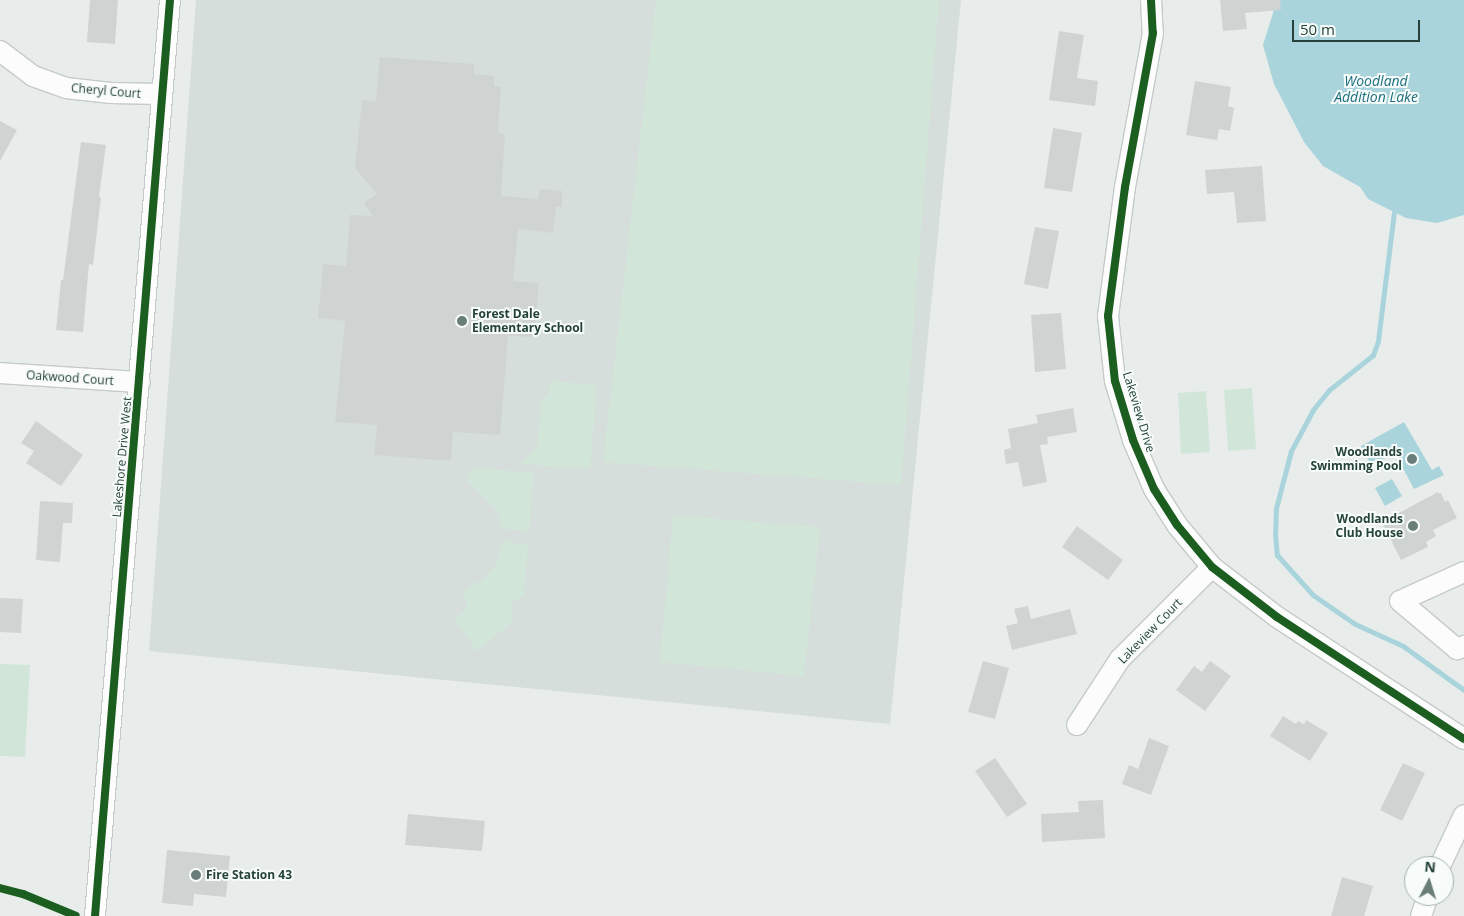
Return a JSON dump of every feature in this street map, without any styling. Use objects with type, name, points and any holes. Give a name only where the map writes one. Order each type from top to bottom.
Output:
[{"type":"street","name":"Lakeshore Drive West","points":[[95,916],[170,0]]},
{"type":"street","name":"Lakeview Drive","points":[[1152,0],[1153,33],[1124,190],[1108,316],[1115,381],[1132,440],[1154,489],[1177,525],[1212,567],[1277,617],[1464,739]]},
{"type":"street","name":"Cheryl Court","points":[[0,51],[33,76],[66,88],[111,93],[162,94]]},
{"type":"street","name":"Oakwood Court","points":[[0,373],[140,382]]},
{"type":"street","name":"Lakeview Court","points":[[1078,725],[1120,659],[1212,567]]},
{"type":"street","points":[[1464,572],[1400,601],[1457,649],[1464,646]]},
{"type":"street","points":[[1445,856],[1464,815]]},
{"type":"shaded area","points":[[196,0],[961,0],[890,724],[149,651]]},
{"type":"green space","points":[[656,0],[939,0],[901,485],[603,462]]},
{"type":"green space","points":[[550,381],[597,385],[590,469],[520,464],[537,448],[541,400],[549,394]]},
{"type":"green space","points":[[1252,388],[1256,449],[1228,451],[1224,390]]},
{"type":"green space","points":[[1206,391],[1210,452],[1181,454],[1178,393]]},
{"type":"green space","points":[[474,468],[534,473],[529,531],[504,529],[494,507],[468,481],[468,472]]},
{"type":"green space","points":[[673,515],[820,527],[804,676],[660,662]]},
{"type":"green space","points":[[502,541],[528,545],[524,595],[512,603],[511,623],[477,651],[455,618],[467,610],[464,590],[485,578],[497,562]]},
{"type":"green space","points":[[0,664],[30,665],[25,757],[0,756]]},
{"type":"water","name":"Woodland Addition Lake","points":[[1277,0],[1464,0],[1464,215],[1437,223],[1406,218],[1368,199],[1360,187],[1323,166],[1304,142],[1274,84],[1263,45]]},
{"type":"water","name":"Woodlands Swimming Pool","points":[[1404,422],[1432,470],[1439,466],[1444,475],[1414,489],[1396,455],[1370,463],[1361,446]]},
{"type":"water","points":[[1392,479],[1402,496],[1385,506],[1375,488]]},
{"type":"building","points":[[90,0],[118,0],[115,44],[87,42]]},
{"type":"building","points":[[1220,0],[1280,0],[1281,10],[1245,13],[1247,29],[1223,31]]},
{"type":"building","points":[[1059,31],[1084,35],[1077,78],[1098,81],[1095,106],[1049,100]]},
{"type":"building","points":[[380,57],[474,64],[474,74],[494,76],[494,86],[501,87],[498,133],[505,134],[501,196],[538,199],[540,189],[562,191],[562,207],[556,207],[553,233],[518,229],[513,281],[539,283],[534,337],[508,336],[500,435],[453,432],[451,461],[374,455],[377,425],[335,422],[345,321],[318,318],[323,264],[346,266],[350,215],[373,216],[364,203],[377,194],[355,168],[362,100],[376,102]]},
{"type":"building","points":[[1195,81],[1231,87],[1228,106],[1234,108],[1230,131],[1219,129],[1217,140],[1186,135]]},
{"type":"building","points":[[0,121],[17,130],[0,161]]},
{"type":"building","points":[[1053,128],[1082,133],[1072,192],[1044,188]]},
{"type":"building","points":[[81,142],[106,145],[93,265],[89,264],[83,332],[56,330],[61,280],[63,280]]},
{"type":"building","points":[[1262,166],[1266,221],[1237,223],[1234,192],[1207,194],[1205,170]]},
{"type":"building","points":[[1035,227],[1059,231],[1048,289],[1024,284]]},
{"type":"building","points":[[1061,313],[1066,369],[1035,372],[1031,315]]},
{"type":"building","points":[[1073,408],[1077,432],[1047,437],[1048,444],[1040,445],[1047,482],[1023,487],[1018,462],[1006,464],[1004,450],[1011,448],[1008,429],[1038,423],[1036,415]]},
{"type":"building","points":[[36,421],[83,455],[61,486],[26,463],[34,451],[21,443]]},
{"type":"building","name":"Woodlands Club House","points":[[1438,492],[1439,494],[1441,493],[1445,502],[1448,500],[1457,518],[1433,530],[1436,536],[1426,542],[1428,547],[1401,560],[1382,522]]},
{"type":"building","points":[[40,501],[73,503],[72,523],[63,523],[60,562],[36,560]]},
{"type":"building","points":[[1077,526],[1123,560],[1108,580],[1062,547]]},
{"type":"building","points":[[0,598],[23,599],[21,633],[0,632]]},
{"type":"building","points":[[1028,606],[1031,619],[1070,609],[1077,634],[1012,650],[1006,626],[1018,623],[1014,609]]},
{"type":"building","points":[[983,661],[1009,668],[995,719],[968,712]]},
{"type":"building","points":[[1210,661],[1231,676],[1205,711],[1176,690],[1194,666],[1202,672]]},
{"type":"building","points":[[1283,716],[1296,724],[1298,721],[1304,724],[1306,720],[1328,733],[1310,761],[1270,736]]},
{"type":"building","points":[[1149,738],[1169,746],[1151,795],[1122,784],[1129,765],[1138,769]]},
{"type":"building","points":[[995,758],[1027,804],[1007,817],[975,771]]},
{"type":"building","points":[[1403,763],[1425,773],[1402,821],[1380,810]]},
{"type":"building","points":[[1103,800],[1105,838],[1042,842],[1041,814],[1079,812],[1078,801]]},
{"type":"building","points":[[408,814],[485,821],[482,851],[405,845]]},
{"type":"building","name":"Fire Station 43","points":[[167,850],[230,856],[226,897],[194,894],[193,906],[162,903]]},
{"type":"building","points":[[1342,877],[1373,886],[1364,916],[1331,916]]},
{"type":"waterway","points":[[1394,212],[1378,341],[1373,355],[1329,390],[1313,410],[1291,451],[1276,508],[1275,534],[1277,555],[1313,595],[1355,624],[1403,646],[1464,690]]},
{"type":"cycle path","points":[[95,916],[170,0]]},
{"type":"cycle path","points":[[1151,0],[1153,33],[1125,187],[1108,316],[1115,381],[1133,440],[1154,489],[1177,525],[1212,567],[1277,617],[1464,739]]},
{"type":"cycle path","points":[[0,888],[23,894],[76,916]]},
{"type":"place","name":"Forest Dale Elementary School","points":[[462,321]]},
{"type":"place","name":"Woodlands Swimming Pool","points":[[1412,459]]},
{"type":"place","name":"Woodlands Club House","points":[[1413,526]]},
{"type":"place","name":"Fire Station 43","points":[[196,875]]}]
